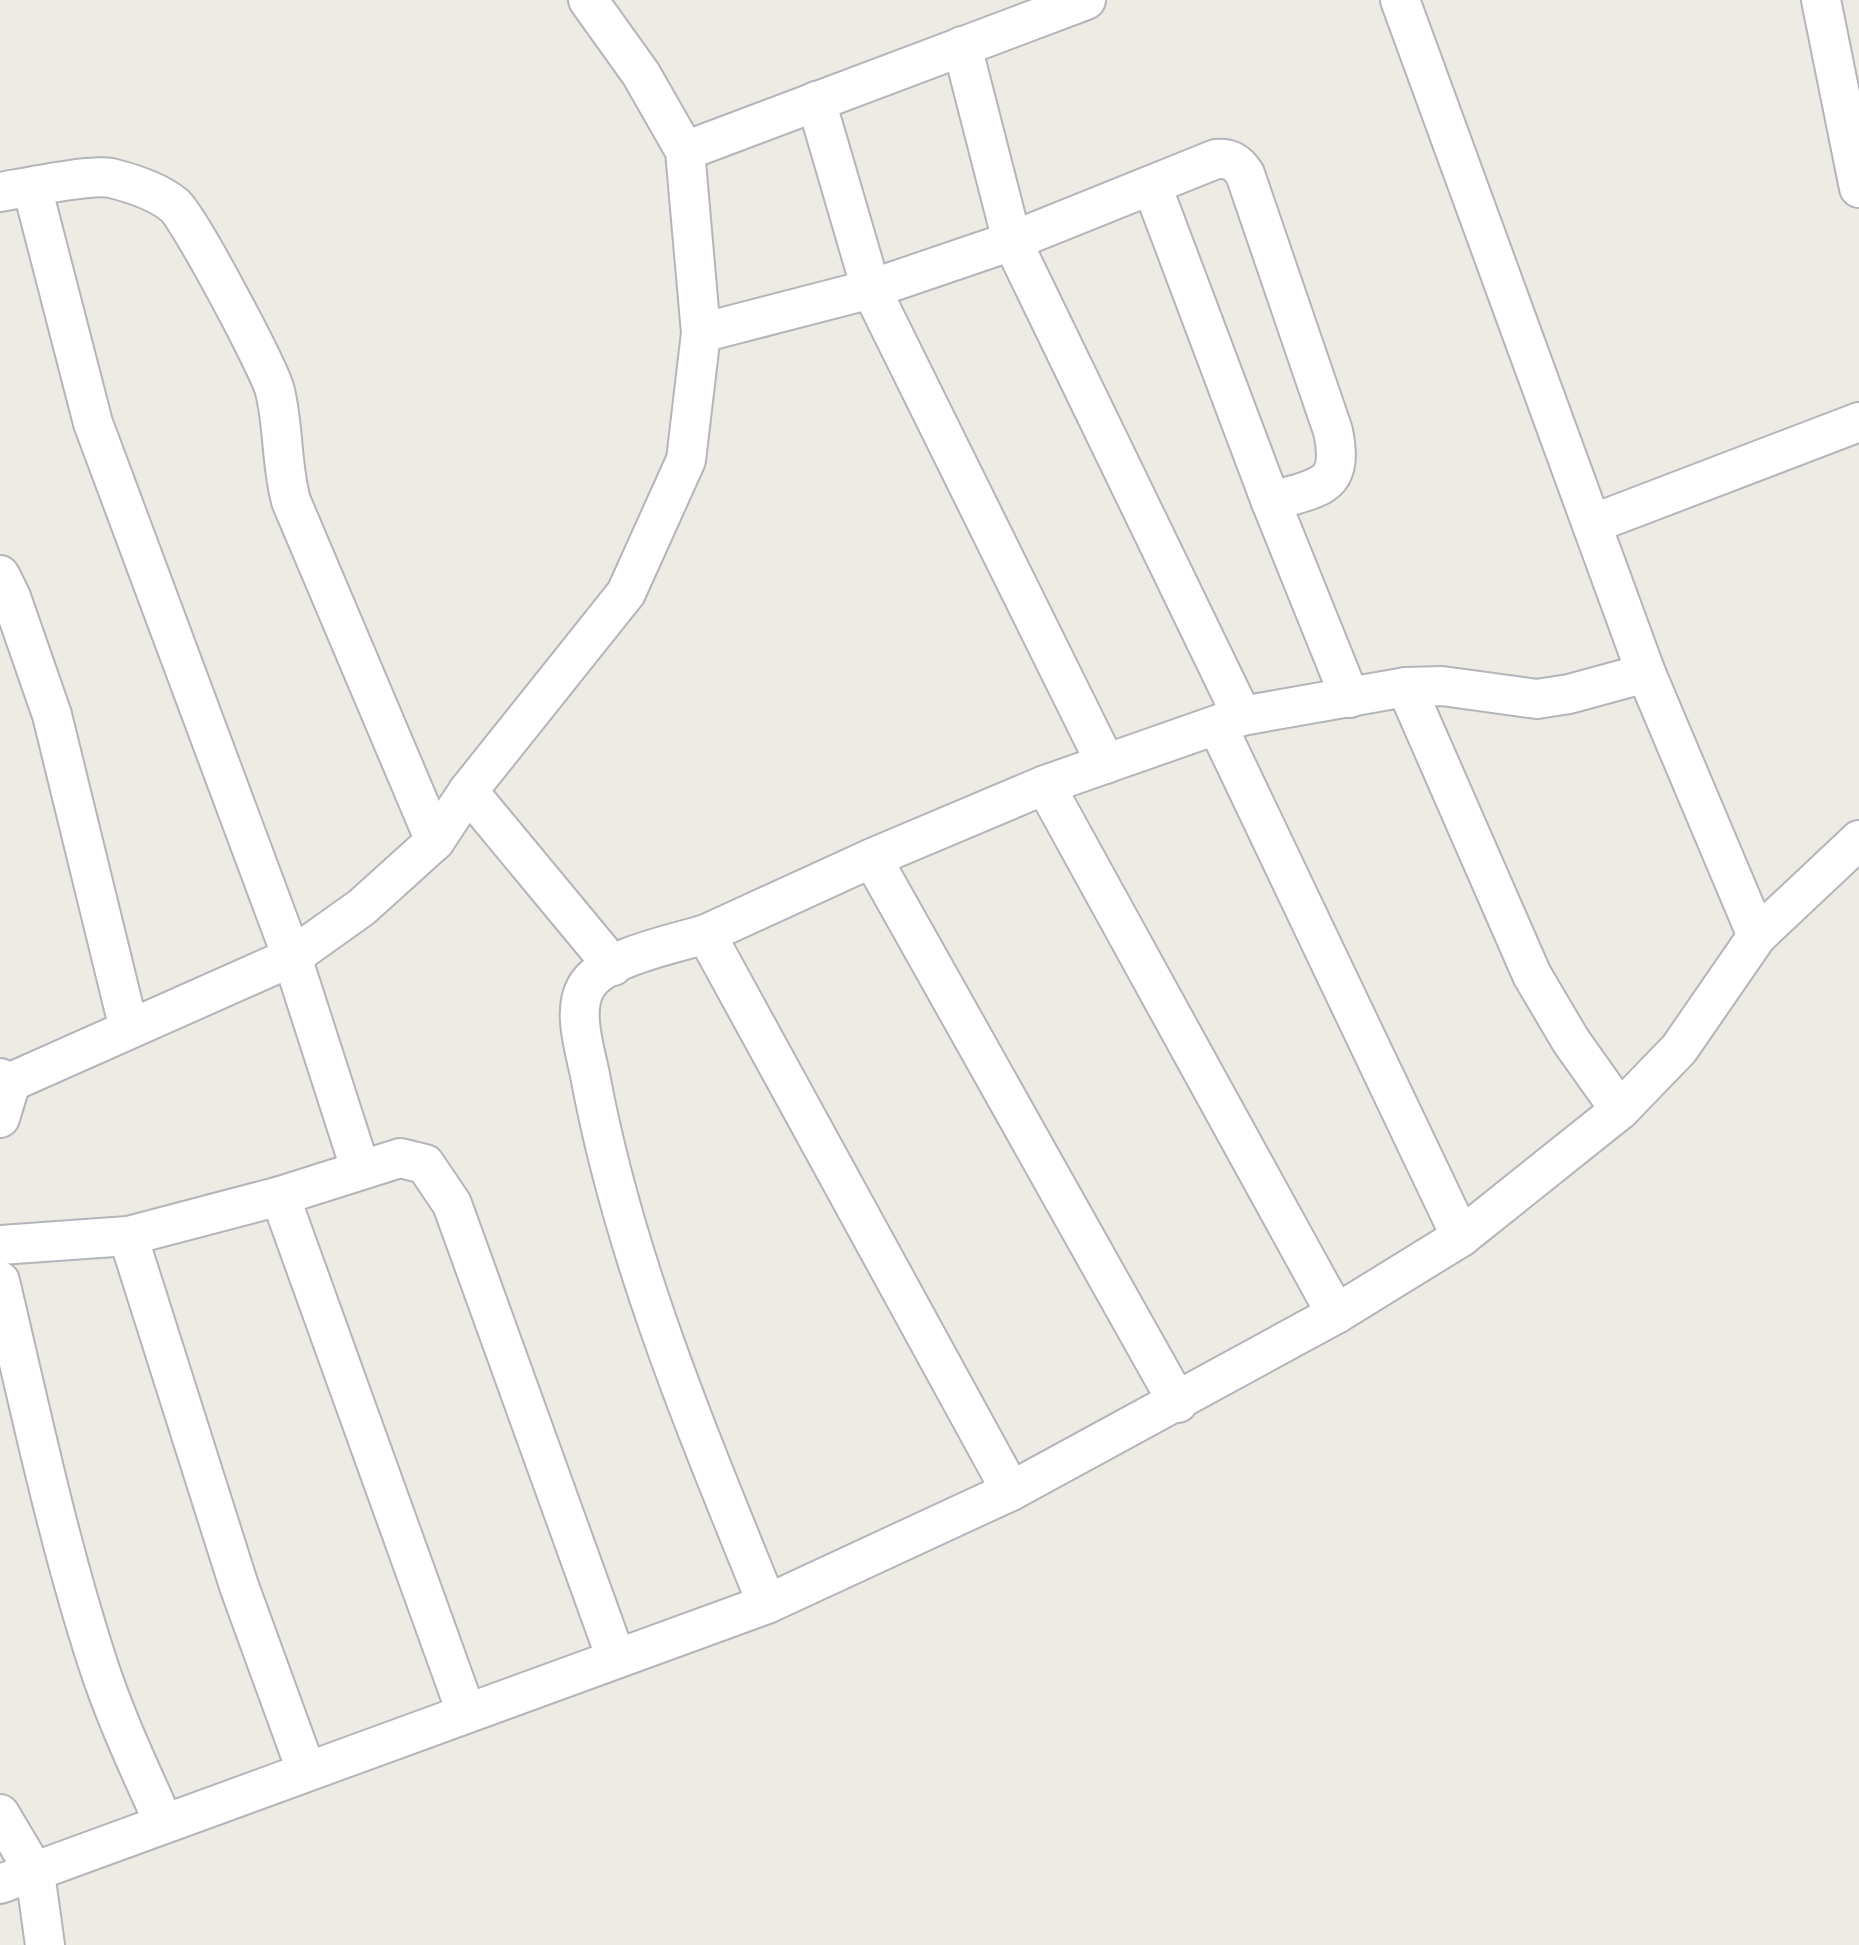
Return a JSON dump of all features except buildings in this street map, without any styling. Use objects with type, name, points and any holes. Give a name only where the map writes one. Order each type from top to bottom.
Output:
[{"type":"street","points":[[685,151],[1086,0]]},
{"type":"street","points":[[1400,0],[1646,673],[1757,936]]},
{"type":"street","points":[[1821,0],[1859,188]]},
{"type":"street","points":[[0,1118],[6,1080],[129,1030],[292,957],[362,907],[435,841],[468,792],[626,593],[686,460],[701,333],[685,151],[595,1]]},
{"type":"street","points":[[962,46],[1012,241],[1461,1237]]},
{"type":"street","points":[[816,101],[870,289],[1106,764]]},
{"type":"street","points":[[701,333],[870,289],[1012,241],[1216,159],[1226,159],[1238,164],[1245,174],[1333,432],[1338,457],[1334,474],[1322,485],[1271,502]]},
{"type":"street","points":[[360,1168],[292,957],[108,466],[16,189],[108,177],[147,190],[175,206],[200,244],[275,387],[283,428],[285,479],[291,501],[435,841]]},
{"type":"street","points":[[1152,186],[1271,502],[1350,698]]},
{"type":"street","points":[[1592,524],[1859,422]]},
{"type":"street","points":[[0,575],[11,597],[52,715],[129,1030]]},
{"type":"street","points":[[766,1604],[662,1340],[623,1211],[596,1108],[580,1009],[586,987],[600,971],[706,934],[872,858],[1045,785],[1230,721],[1406,687],[1442,686],[1537,699],[1569,694],[1646,673]]},
{"type":"street","points":[[1406,687],[1532,975],[1571,1041],[1620,1110]]},
{"type":"street","points":[[1045,785],[1336,1314]]},
{"type":"street","points":[[468,792],[613,965]]},
{"type":"street","points":[[18,1879],[306,1770],[766,1604],[1012,1491],[1336,1314],[1461,1237],[1620,1110],[1679,1049],[1757,936],[1859,841]]},
{"type":"street","points":[[872,858],[1178,1402]]},
{"type":"street","points":[[706,934],[1012,1491]]},
{"type":"street","points":[[0,1245],[128,1236],[279,1196],[360,1168],[400,1158],[425,1164],[452,1204],[616,1658]]},
{"type":"street","points":[[279,1196],[466,1712]]},
{"type":"street","points":[[128,1236],[239,1586],[306,1770]]},
{"type":"street","points":[[0,1281],[65,1556],[98,1664],[129,1745],[164,1823]]},
{"type":"street","points":[[0,1814],[18,1879],[45,1945]]}]
